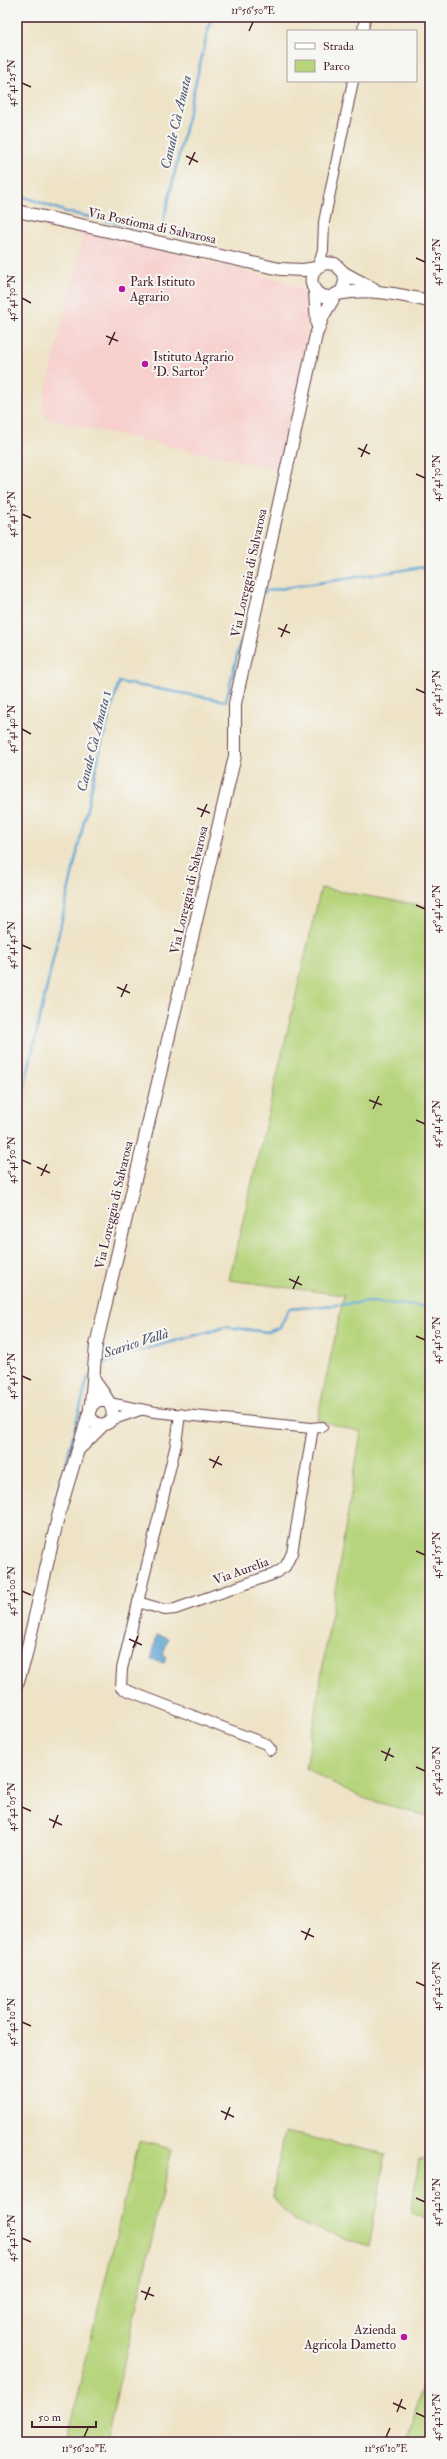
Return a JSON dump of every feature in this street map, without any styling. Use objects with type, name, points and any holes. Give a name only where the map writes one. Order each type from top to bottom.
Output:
[{"type":"street","points":[[363,30],[366,17]]},
{"type":"street","points":[[353,82],[324,222],[323,243],[317,267],[311,279],[314,289],[324,296],[359,290],[379,291],[430,301]]},
{"type":"street","name":"Via Postioma di Salvarosa","points":[[17,211],[280,269],[299,270],[317,267]]},
{"type":"street","points":[[323,243],[340,269],[344,287],[336,295]]},
{"type":"street","points":[[317,267],[328,263],[379,291]]},
{"type":"street","name":"Via Postioma di Salvarosa","points":[[280,269],[314,289]]},
{"type":"street","name":"Via Loreggia di Salvarosa","points":[[314,289],[317,308],[316,335]]},
{"type":"street","name":"Via Loreggia di Salvarosa","points":[[17,1684],[25,1659],[59,1513],[90,1409],[96,1345],[235,756],[235,704],[316,335],[323,316],[336,295]]},
{"type":"street","points":[[94,1374],[114,1413],[107,1422]]},
{"type":"street","points":[[140,1410],[107,1422],[92,1421],[90,1409],[98,1400],[108,1401],[140,1410],[180,1414],[176,1444],[122,1669],[122,1689],[266,1744],[272,1750]]},
{"type":"street","name":"Via Aurelia","points":[[138,1602],[165,1610],[175,1609],[270,1576],[285,1567],[292,1553],[318,1427],[180,1414]]},
{"type":"street","name":"Via Loreggia di Salvarosa","points":[[79,1449],[107,1422]]},
{"type":"shaded area","points":[[74,231],[170,252],[288,282],[304,292],[308,310],[301,396],[281,470],[63,423],[46,417],[42,407],[82,242],[82,237]]},
{"type":"green space","points":[[321,888],[430,907],[430,1817],[363,1798],[306,1769],[361,1432],[317,1420],[344,1295],[229,1280]]},
{"type":"green space","points":[[285,2132],[386,2154],[369,2246],[294,2221],[272,2197]]},
{"type":"green space","points":[[139,2141],[172,2149],[106,2442],[67,2437]]},
{"type":"green space","points":[[419,2159],[430,2161],[430,2221],[411,2212]]},
{"type":"green space","points":[[430,2349],[430,2442],[408,2442],[428,2356]]},
{"type":"water","points":[[157,1635],[168,1638],[163,1656],[166,1656],[164,1663],[151,1660]]},
{"type":"waterway","name":"Canale Cà Amata","points":[[17,194],[66,212],[161,232],[211,17]]},
{"type":"waterway","name":"Canale Cà Amata 1","points":[[265,593],[265,591],[430,566]]},
{"type":"waterway","name":"Canale Cà Amata 1","points":[[17,1120],[100,750],[119,682],[226,701],[240,643],[245,639]]},
{"type":"waterway","name":"Scarico Vallà","points":[[99,1366],[120,1356],[226,1327],[268,1332],[280,1327],[289,1309],[370,1302],[430,1307]]},
{"type":"waterway","name":"Scarico Vallà","points":[[57,1498],[88,1377]]},
{"type":"waterway","name":"Scarico Vallà","points":[[18,1663],[28,1619]]},
{"type":"place","name":"Park Istituto Agrario","points":[[122,289]]},
{"type":"place","name":"Istituto Agrario 'D. Sartor'","points":[[145,364]]},
{"type":"place","name":"Azienda Agricola Dametto","points":[[404,2337]]}]
